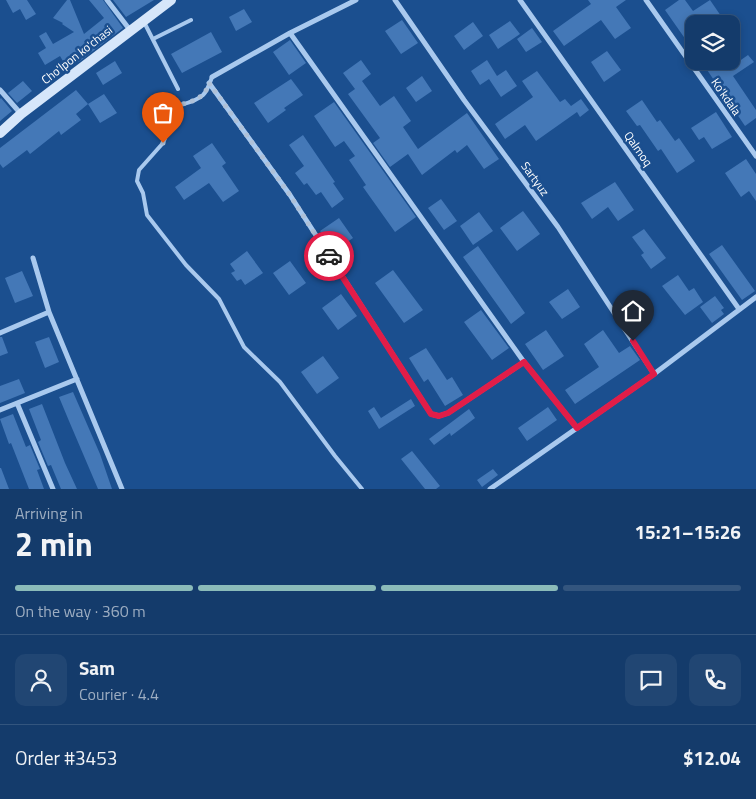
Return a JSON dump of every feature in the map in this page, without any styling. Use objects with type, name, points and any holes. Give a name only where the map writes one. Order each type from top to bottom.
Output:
[{"type":"main road","name":"Cho'lpon ko'chasi","points":[[0,133],[21,114],[171,0]]},
{"type":"street","points":[[107,0],[130,30]]},
{"type":"street","points":[[212,78],[290,33],[356,0]]},
{"type":"street","name":"Sartyuz","points":[[395,0],[464,100],[558,227],[654,374]]},
{"type":"street","name":"Qalmoq","points":[[520,0],[739,309]]},
{"type":"street","name":"Ko'kdala","points":[[646,0],[756,156]]},
{"type":"street","points":[[290,33],[524,362],[577,428]]},
{"type":"street","points":[[209,83],[290,195],[431,414],[439,416],[448,413],[524,362]]},
{"type":"street","points":[[0,90],[21,114]]},
{"type":"street","points":[[33,258],[49,312],[122,489]]},
{"type":"street","points":[[490,489],[654,374],[756,297]]},
{"type":"street","points":[[0,333],[49,312]]},
{"type":"street","points":[[0,410],[77,379]]},
{"type":"street","points":[[17,403],[54,489]]},
{"type":"lane","points":[[144,20],[178,89]]},
{"type":"lane","points":[[153,39],[191,20]]},
{"type":"lane","points":[[212,78],[203,95],[189,103],[169,107],[162,113],[166,136],[163,143],[139,170],[137,181],[143,193],[147,216],[186,265],[219,300],[244,347],[280,382],[362,489]]},
{"type":"building","points":[[6,0],[27,0],[36,14],[26,20],[20,9],[13,13]]},
{"type":"building","points":[[67,0],[70,0],[84,34],[104,18],[89,0],[103,0],[123,28],[80,61],[67,68],[60,56],[45,65],[38,53],[46,48],[39,36],[46,32],[53,44],[74,32],[53,18]]},
{"type":"building","points":[[113,0],[154,0],[126,17]]},
{"type":"building","points":[[588,0],[626,0],[616,7],[631,28],[615,39],[601,20],[564,46],[553,31],[591,4]]},
{"type":"building","points":[[679,0],[685,0],[693,11],[710,0],[720,15],[685,15],[685,39],[665,10]]},
{"type":"building","points":[[244,9],[252,22],[236,31],[229,17]]},
{"type":"building","points":[[402,20],[418,43],[401,54],[385,31]]},
{"type":"building","points":[[510,21],[520,34],[498,49],[489,35]]},
{"type":"building","points":[[473,22],[483,36],[464,50],[454,36]]},
{"type":"building","points":[[532,28],[542,42],[526,52],[517,39]]},
{"type":"building","points":[[211,32],[222,52],[182,73],[171,54]]},
{"type":"building","points":[[290,40],[306,63],[289,75],[273,52]]},
{"type":"building","points":[[607,51],[621,70],[604,82],[591,62]]},
{"type":"building","points":[[748,55],[754,62],[733,76],[756,110],[756,118],[745,126],[707,70],[740,70],[740,61]]},
{"type":"building","points":[[361,60],[371,74],[362,81],[380,106],[394,96],[411,121],[403,127],[418,149],[467,113],[499,159],[484,169],[467,145],[457,153],[455,150],[422,175],[408,154],[390,167],[373,143],[380,138],[348,94],[355,89],[343,73]]},
{"type":"building","points":[[487,60],[497,76],[506,70],[517,86],[501,97],[489,79],[480,85],[471,71]]},
{"type":"building","points":[[115,61],[122,73],[103,85],[96,73]]},
{"type":"building","points":[[537,71],[560,102],[565,99],[571,106],[581,99],[589,110],[580,117],[577,112],[536,141],[525,125],[505,139],[495,124],[533,97],[522,81]]},
{"type":"building","points":[[422,76],[432,91],[416,102],[406,88]]},
{"type":"building","points":[[291,79],[303,95],[284,108],[286,110],[268,123],[254,103]]},
{"type":"building","points":[[23,81],[32,91],[17,103],[8,93]]},
{"type":"building","points":[[76,90],[88,104],[76,114],[81,120],[61,135],[59,131],[30,154],[27,150],[3,168],[0,164],[0,148]]},
{"type":"building","points":[[104,94],[117,113],[100,123],[88,104]]},
{"type":"building","points":[[0,99],[12,111],[0,121]]},
{"type":"building","points":[[642,100],[657,122],[660,120],[675,141],[679,138],[695,161],[677,173],[661,149],[658,151],[640,125],[637,126],[626,111]]},
{"type":"building","points":[[334,102],[416,217],[395,232],[363,187],[366,185],[349,160],[355,156],[344,141],[335,147],[314,116]]},
{"type":"building","points":[[716,112],[732,137],[712,149],[704,137],[699,140],[691,128]]},
{"type":"building","points":[[303,135],[335,182],[333,183],[344,199],[332,208],[321,192],[316,195],[307,183],[304,185],[295,173],[304,166],[289,145]]},
{"type":"building","points":[[212,143],[226,163],[222,166],[239,191],[223,202],[209,183],[184,200],[175,187],[201,168],[193,156]]},
{"type":"building","points":[[746,159],[756,174],[756,201],[749,191],[741,197],[725,173]]},
{"type":"building","points":[[615,182],[634,210],[618,221],[608,207],[592,219],[581,203]]},
{"type":"building","points":[[441,199],[457,221],[444,230],[428,208]]},
{"type":"building","points":[[523,211],[540,234],[517,251],[500,228]]},
{"type":"building","points":[[479,212],[493,231],[473,245],[460,226]]},
{"type":"building","points":[[339,218],[353,238],[334,251],[320,231]]},
{"type":"building","points":[[644,229],[666,258],[651,269],[641,255],[644,253],[632,237]]},
{"type":"building","points":[[722,245],[755,291],[742,300],[709,254]]},
{"type":"building","points":[[478,246],[525,313],[511,324],[463,257]]},
{"type":"building","points":[[247,251],[263,273],[245,285],[241,279],[237,281],[231,273],[235,271],[230,264]]},
{"type":"building","points":[[290,261],[306,283],[289,295],[273,273]]},
{"type":"building","points":[[393,270],[423,310],[404,323],[375,283]]},
{"type":"building","points":[[22,271],[33,296],[15,303],[5,278]]},
{"type":"building","points":[[678,275],[689,291],[694,288],[703,302],[685,315],[662,286]]},
{"type":"building","points":[[568,289],[580,307],[562,319],[549,302]]},
{"type":"building","points":[[341,294],[357,316],[338,330],[322,308]]},
{"type":"building","points":[[715,296],[724,308],[721,310],[724,314],[712,323],[700,307]]},
{"type":"building","points":[[481,310],[509,348],[492,360],[464,322]]},
{"type":"building","points":[[546,330],[564,356],[543,370],[525,344]]},
{"type":"building","points":[[603,330],[619,353],[630,346],[640,360],[575,404],[565,390],[599,367],[584,344]]},
{"type":"building","points":[[0,337],[2,337],[8,353],[0,356]]},
{"type":"building","points":[[49,337],[59,362],[45,368],[35,342]]},
{"type":"building","points":[[426,348],[447,380],[452,377],[463,395],[445,406],[428,379],[424,382],[409,358]]},
{"type":"building","points":[[323,356],[339,378],[317,394],[301,372]]},
{"type":"building","points":[[19,379],[25,393],[0,403],[0,386]]},
{"type":"building","points":[[73,392],[100,454],[112,489],[98,489],[59,397]]},
{"type":"building","points":[[411,399],[415,406],[379,429],[368,411],[374,407],[381,418]]},
{"type":"building","points":[[42,404],[77,489],[61,489],[51,465],[48,466],[38,442],[41,440],[29,409]]},
{"type":"building","points":[[548,407],[557,420],[527,441],[518,428]]},
{"type":"building","points":[[469,409],[475,418],[451,436],[450,433],[434,445],[429,439]]},
{"type":"building","points":[[13,414],[26,447],[30,445],[40,469],[37,470],[44,489],[29,489],[11,443],[9,444],[0,419]]},
{"type":"building","points":[[412,451],[440,486],[436,489],[425,489],[401,459]]},
{"type":"building","points":[[1,468],[9,489],[0,489]]},
{"type":"building","points":[[493,469],[498,475],[482,487],[477,480]]},
{"type":"way so far","points":[[163,143],[166,136],[162,113],[169,107],[189,103],[203,95],[209,83],[290,195],[329,256]]},
{"type":"route","points":[[329,256],[431,414],[439,416],[448,413],[524,362],[577,428],[654,374],[633,341]]}]
